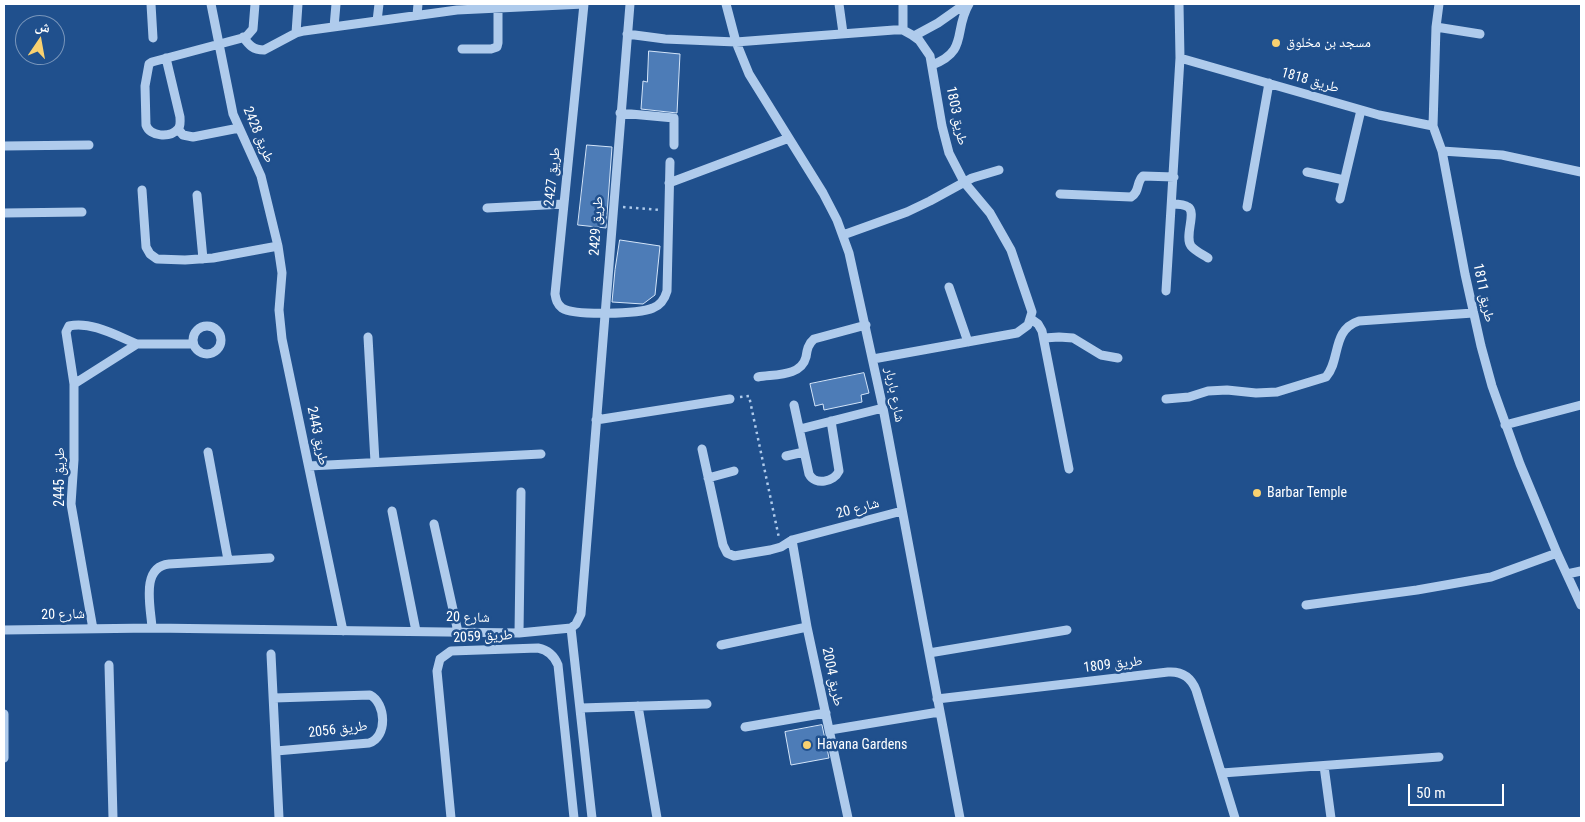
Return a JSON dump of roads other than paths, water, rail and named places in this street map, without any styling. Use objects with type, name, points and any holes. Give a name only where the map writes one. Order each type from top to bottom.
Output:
[{"type":"street","points":[[150,4],[153,38]]},
{"type":"street","name":"طريق 2428","points":[[211,4],[233,114],[261,176],[278,246]]},
{"type":"street","points":[[166,58],[180,117],[180,126],[178,129],[164,135],[152,134],[146,125],[147,67],[152,62],[166,58],[218,44],[249,35],[253,29],[255,4]]},
{"type":"street","points":[[296,33],[298,4]]},
{"type":"street","points":[[334,27],[336,4]]},
{"type":"street","points":[[377,21],[379,4]]},
{"type":"street","points":[[416,15],[418,4]]},
{"type":"street","points":[[243,37],[250,46],[264,50],[296,33],[457,7],[584,4]]},
{"type":"street","name":"طريق 2427","points":[[584,4],[556,299],[560,306],[567,310],[604,314],[647,310],[662,301],[667,290],[670,162]]},
{"type":"street","name":"طريق 2429","points":[[596,420],[630,4]]},
{"type":"street","name":"شارع باربار","points":[[726,4],[736,42],[749,74],[823,193],[843,235],[854,271],[883,408],[960,818]]},
{"type":"street","points":[[839,4],[843,32]]},
{"type":"street","points":[[627,34],[675,40],[736,42],[843,32],[903,30],[903,4]]},
{"type":"street","points":[[914,36],[938,23],[965,4]]},
{"type":"street","points":[[932,65],[943,61],[954,52],[964,14],[969,4]]},
{"type":"street","points":[[1166,291],[1180,58],[1179,4]]},
{"type":"street","name":"طريق 1811","points":[[1439,4],[1436,27],[1432,126],[1442,151],[1473,313],[1487,370],[1505,425],[1557,553],[1581,605]]},
{"type":"street","points":[[462,49],[491,49],[497,47],[501,7]]},
{"type":"street","points":[[1436,27],[1480,34]]},
{"type":"street","name":"طريق 1803","points":[[903,30],[914,36],[925,48],[932,65],[945,140],[955,166],[964,182],[990,213],[1006,240],[1031,305],[1031,319],[1041,327],[1069,469]]},
{"type":"street","name":"طريق 1818","points":[[1180,58],[1361,110],[1432,126]]},
{"type":"street","points":[[1247,207],[1269,83]]},
{"type":"street","points":[[1340,198],[1361,110]]},
{"type":"street","points":[[620,113],[674,118],[674,145]]},
{"type":"street","points":[[178,129],[183,135],[190,137],[238,128]]},
{"type":"street","points":[[669,183],[789,138]]},
{"type":"street","points":[[4,146],[89,145]]},
{"type":"street","points":[[1442,151],[1502,155],[1581,172]]},
{"type":"street","points":[[843,235],[907,212],[964,182],[999,170]]},
{"type":"street","points":[[1307,172],[1344,180]]},
{"type":"street","points":[[1060,194],[1132,197],[1137,193],[1143,176],[1174,177]]},
{"type":"street","points":[[142,190],[145,243],[150,254],[162,259],[203,259],[278,246]]},
{"type":"street","points":[[197,195],[203,259]]},
{"type":"street","points":[[487,208],[564,204]]},
{"type":"street","points":[[1172,204],[1187,206],[1190,209],[1192,213],[1188,235],[1190,244],[1208,258]]},
{"type":"street","points":[[4,213],[82,212]]},
{"type":"street","name":"طريق 2443","points":[[278,246],[282,273],[279,310],[280,329],[343,631]]},
{"type":"street","points":[[949,287],[968,342]]},
{"type":"street","points":[[1166,399],[1188,397],[1208,391],[1277,392],[1326,378],[1330,372],[1342,335],[1352,324],[1359,321],[1473,313]]},
{"type":"street","points":[[873,359],[1017,332],[1023,330],[1031,319]]},
{"type":"street","name":"طريق 2445","points":[[93,629],[72,504],[74,384],[66,332],[69,326],[82,325],[137,344]]},
{"type":"street","points":[[758,377],[794,372],[804,363],[808,345],[814,339],[866,325]]},
{"type":"street","points":[[1044,338],[1059,336],[1073,338],[1101,355],[1118,358]]},
{"type":"street","points":[[368,337],[375,462]]},
{"type":"street","points":[[74,384],[137,344],[193,344]]},
{"type":"street","points":[[592,818],[571,628],[576,624],[581,614],[596,420],[730,399]]},
{"type":"street","points":[[794,405],[809,474],[812,479],[819,482],[836,477],[840,468],[831,422]]},
{"type":"street","points":[[1505,425],[1581,405]]},
{"type":"street","points":[[800,429],[883,408]]},
{"type":"street","points":[[702,449],[708,478],[734,471]]},
{"type":"street","points":[[208,452],[228,560]]},
{"type":"street","points":[[786,456],[804,452]]},
{"type":"street","points":[[309,466],[541,454]]},
{"type":"street","name":"شارع 20","points":[[708,478],[722,545],[727,553],[734,556],[780,547],[792,540],[902,511]]},
{"type":"street","points":[[519,632],[521,492]]},
{"type":"street","points":[[392,511],[416,631]]},
{"type":"street","points":[[434,524],[458,632]]},
{"type":"street","name":"طريق 2004","points":[[792,540],[807,627],[848,818]]},
{"type":"street","points":[[1306,605],[1418,590],[1491,577],[1557,553]]},
{"type":"street","points":[[152,628],[150,580],[156,568],[164,564],[270,558]]},
{"type":"street","points":[[1567,574],[1581,571]]},
{"type":"street","points":[[721,644],[807,627]]},
{"type":"street","name":"شارع 20","points":[[4,630],[152,628],[519,632],[571,628]]},
{"type":"street","points":[[929,652],[1067,630]]},
{"type":"street","name":"طريق 2059","points":[[451,818],[438,671],[440,658],[451,651],[538,648],[548,652],[558,665],[574,818]]},
{"type":"street","points":[[271,654],[279,818]]},
{"type":"street","points":[[109,665],[113,818]]},
{"type":"street","name":"طريق 1809","points":[[937,699],[1179,672],[1188,677],[1194,685],[1235,818]]},
{"type":"street","name":"طريق 2056","points":[[274,698],[370,695],[377,700],[380,706],[382,728],[377,739],[369,743],[276,751]]},
{"type":"street","points":[[581,708],[707,704]]},
{"type":"street","points":[[638,706],[657,818]]},
{"type":"street","points":[[830,730],[939,712]]},
{"type":"street","points":[[745,727],[826,713]]},
{"type":"street","points":[[4,714],[4,758]]},
{"type":"street","points":[[1222,774],[1438,757]]},
{"type":"street","points":[[1324,766],[1331,818]]},
{"type":"place","name":"مسجد بن مخلوق","points":[[1276,43]]},
{"type":"place","name":"Barbar Temple","points":[[1257,493]]},
{"type":"place","name":"Havana Gardens","points":[[807,745]]}]
